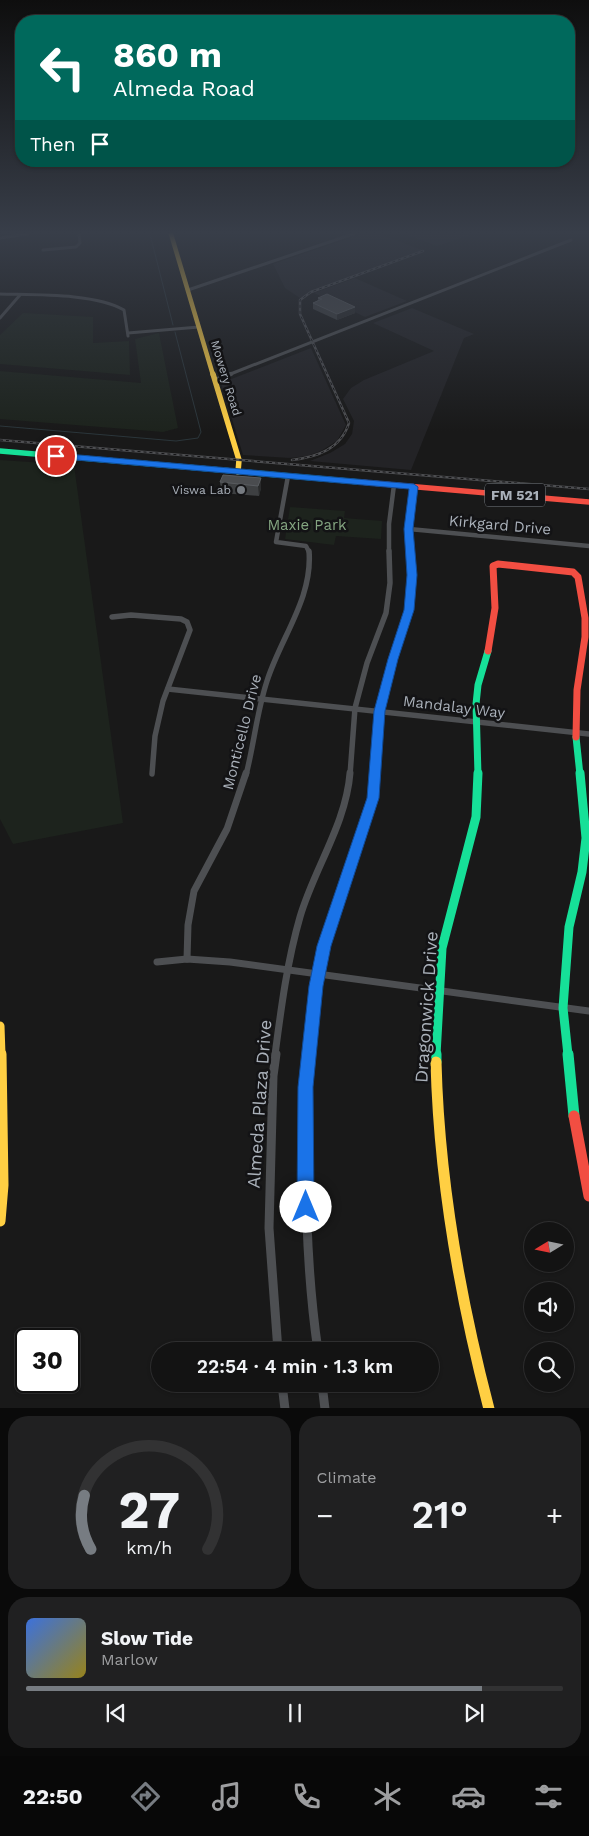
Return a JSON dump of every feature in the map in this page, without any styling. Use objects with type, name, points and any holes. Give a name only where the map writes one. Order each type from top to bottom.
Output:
[{"type":"street","points":[[0,317],[16,300]]},
{"type":"street","points":[[81,300],[111,302],[124,310],[128,334],[199,327]]},
{"type":"street","name":"Mowery Road","points":[[191,300],[239,460],[238,472]]},
{"type":"street","points":[[215,380],[419,300]]},
{"type":"street","name":"FM 521","points":[[0,451],[589,502]]},
{"type":"street","name":"Monticello Drive","points":[[187,959],[188,918],[195,890],[205,866],[219,846],[235,810],[249,765],[261,698],[272,666],[300,606],[309,563],[310,552],[306,546],[276,542],[288,476]]},
{"type":"street","name":"Almeda Plaza Drive","points":[[277,1342],[269,1228],[271,1126],[273,1076],[287,970],[300,916],[314,879],[330,846],[344,801],[350,777],[354,708],[367,663],[386,614],[390,583],[389,524],[394,485]]},
{"type":"street","points":[[317,1342],[311,1303],[306,1225],[305,1096],[318,974],[324,946],[373,798],[380,711],[393,659],[409,610],[412,575],[409,529],[414,487]]},
{"type":"street","name":"Kirkgard Drive","points":[[409,529],[589,546]]},
{"type":"street","name":"Dragonwick Drive","points":[[489,1408],[459,1289],[440,1166],[435,1100],[435,1042],[442,950],[454,896],[471,840],[478,798],[475,722],[478,690],[494,622],[493,566],[498,564],[568,570],[576,573],[578,576],[585,628],[577,690],[575,732]]},
{"type":"street","points":[[112,617],[147,616],[181,619],[187,622],[190,630],[168,689],[155,736],[152,774]]},
{"type":"street","name":"Mandalay Way","points":[[168,689],[589,734]]},
{"type":"street","points":[[575,732],[586,838],[582,872],[569,927],[563,1008],[572,1104],[589,1196]]},
{"type":"street","points":[[157,962],[187,959],[230,962],[589,1011]]},
{"type":"street","points":[[0,1026],[3,1185],[0,1221]]},
{"type":"street","points":[[283,1392],[285,1408]]},
{"type":"street","points":[[323,1392],[325,1408]]},
{"type":"shaded area","points":[[328,300],[407,301],[365,317]]},
{"type":"shaded area","points":[[412,308],[474,334],[464,338],[411,470],[310,461],[330,453],[345,444],[352,434],[354,421],[343,399],[351,388],[364,380],[434,351],[373,323]]},
{"type":"shaded area","points":[[311,348],[346,425],[337,441],[321,451],[307,456],[290,458],[243,455],[221,383]]},
{"type":"green space","points":[[23,313],[93,317],[93,343],[129,341],[130,375],[0,364],[0,335]]},
{"type":"green space","points":[[159,333],[178,428],[163,432],[0,419],[0,371],[141,383],[135,339]]},
{"type":"green space","points":[[0,460],[74,465],[123,823],[13,844],[0,819]]},
{"type":"green space","name":"Maxie Park","points":[[290,507],[345,511],[344,518],[382,521],[381,539],[336,536],[334,545],[285,539]]},
{"type":"building","points":[[320,300],[339,300],[355,307],[337,314],[313,303]]},
{"type":"building","points":[[223,475],[261,478],[258,486],[220,482]]},
{"type":"waterway","points":[[167,300],[173,325]]},
{"type":"waterway","points":[[0,426],[176,441],[198,438],[201,432],[175,332]]},
{"type":"railway","points":[[292,460],[310,457],[327,450],[340,439],[349,423],[300,314],[300,300]]},
{"type":"railway","points":[[0,440],[589,489]]},
{"type":"traffic: fast","points":[[0,451],[360,482]]},
{"type":"traffic: fast","points":[[436,1062],[442,948],[476,817],[478,785],[476,704],[478,685],[488,651]]},
{"type":"traffic: fast","points":[[574,1116],[563,1008],[569,927],[582,872],[586,838],[576,737]]},
{"type":"traffic: slow","points":[[191,300],[239,460],[238,472]]},
{"type":"traffic: slow","points":[[0,1026],[3,1185],[0,1221]]},
{"type":"traffic: slow","points":[[436,1062],[440,1150],[451,1237],[468,1323],[489,1408]]},
{"type":"traffic: jam","points":[[360,482],[589,502]]},
{"type":"traffic: jam","points":[[488,651],[495,608],[493,566],[498,564],[573,572],[578,577],[585,618],[585,637],[577,690],[576,737]]},
{"type":"traffic: jam","points":[[574,1116],[589,1196]]},
{"type":"place","name":"Viswa Lab","points":[[241,490]]},
{"type":"route","points":[[56,456],[414,487],[409,529],[412,587],[409,610],[393,659],[380,711],[373,798],[324,946],[314,998],[305,1087],[306,1207]]}]
